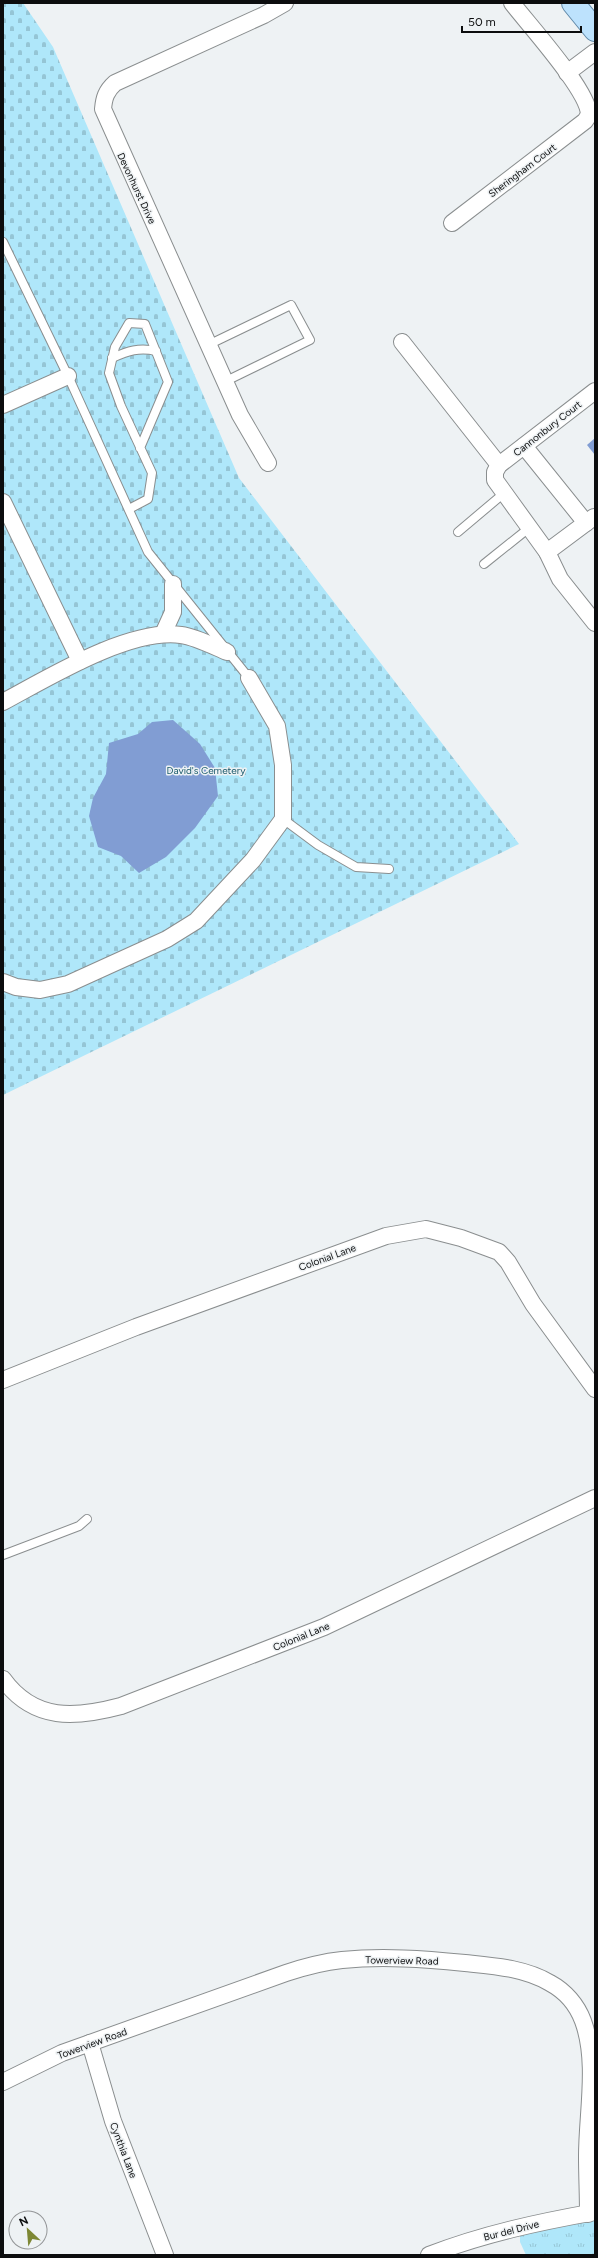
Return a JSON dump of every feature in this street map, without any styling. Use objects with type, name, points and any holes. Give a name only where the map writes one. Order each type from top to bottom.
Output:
[{"type":"main road","points":[[574,3],[595,30]]},
{"type":"street","name":"Devonhurst Drive","points":[[268,464],[240,415],[224,382],[106,120],[103,110],[104,99],[108,89],[115,83],[257,18],[285,3]]},
{"type":"street","points":[[512,3],[567,73],[583,96],[592,116]]},
{"type":"street","points":[[567,73],[595,52]]},
{"type":"street","name":"Sheringham Court","points":[[452,222],[592,116]]},
{"type":"street","points":[[402,342],[499,466],[495,472],[495,480],[547,552],[560,579],[595,623]]},
{"type":"street","points":[[3,405],[68,376]]},
{"type":"street","name":"Cannonbury Court","points":[[499,466],[595,391]]},
{"type":"street","points":[[524,446],[591,519],[547,552]]},
{"type":"street","points":[[3,502],[80,661]]},
{"type":"street","points":[[163,634],[174,612],[172,584]]},
{"type":"street","points":[[3,702],[80,661],[124,644],[163,634],[182,635],[227,652]]},
{"type":"street","points":[[3,982],[16,987],[40,990],[68,984],[168,939],[196,921],[253,860],[283,819],[283,766],[278,726],[249,678]]},
{"type":"street","name":"Colonial Lane","points":[[3,1380],[136,1327],[386,1236],[426,1229],[461,1238],[499,1252],[508,1262],[532,1304],[595,1389]]},
{"type":"street","name":"Colonial Lane","points":[[3,1679],[20,1698],[38,1709],[56,1714],[72,1716],[98,1712],[121,1706],[324,1627],[595,1498]]},
{"type":"street","name":"Towerview Road","points":[[3,2082],[62,2053],[286,1973],[334,1961],[384,1957],[425,1959],[506,1967],[526,1972],[550,1982],[574,2003],[584,2021],[591,2075],[587,2156],[592,2213]]},
{"type":"street","name":"Cynthia Lane","points":[[90,2044],[113,2121],[165,2255]]},
{"type":"street","name":"Bur del Drive","points":[[429,2255],[455,2245],[503,2231],[592,2213]]},
{"type":"lane","points":[[3,242],[68,376],[148,552],[172,584],[249,678]]},
{"type":"lane","points":[[208,345],[291,305],[310,340],[224,382]]},
{"type":"lane","points":[[129,510],[148,499],[152,473],[140,448],[121,406],[109,373],[115,347],[129,323],[145,324],[168,382],[140,448]]},
{"type":"lane","points":[[112,358],[131,350],[145,349],[156,351]]},
{"type":"lane","points":[[458,532],[504,494]]},
{"type":"lane","points":[[484,564],[529,528]]},
{"type":"lane","points":[[283,819],[318,845],[356,866],[389,869]]},
{"type":"lane","points":[[3,1555],[79,1526],[87,1520]]},
{"type":"green space","name":"David's Cemetery","points":[[3,3],[23,3],[53,47],[239,478],[519,844],[3,1095]]},
{"type":"green space","points":[[595,2220],[595,2255],[526,2255],[520,2242],[520,2234]]},
{"type":"shaded area","points":[[595,438],[595,455],[587,445]]},
{"type":"shaded area","points":[[173,720],[200,744],[215,768],[218,796],[195,828],[166,857],[139,873],[121,856],[98,847],[89,816],[93,798],[106,774],[109,743],[138,734],[152,722]]}]
